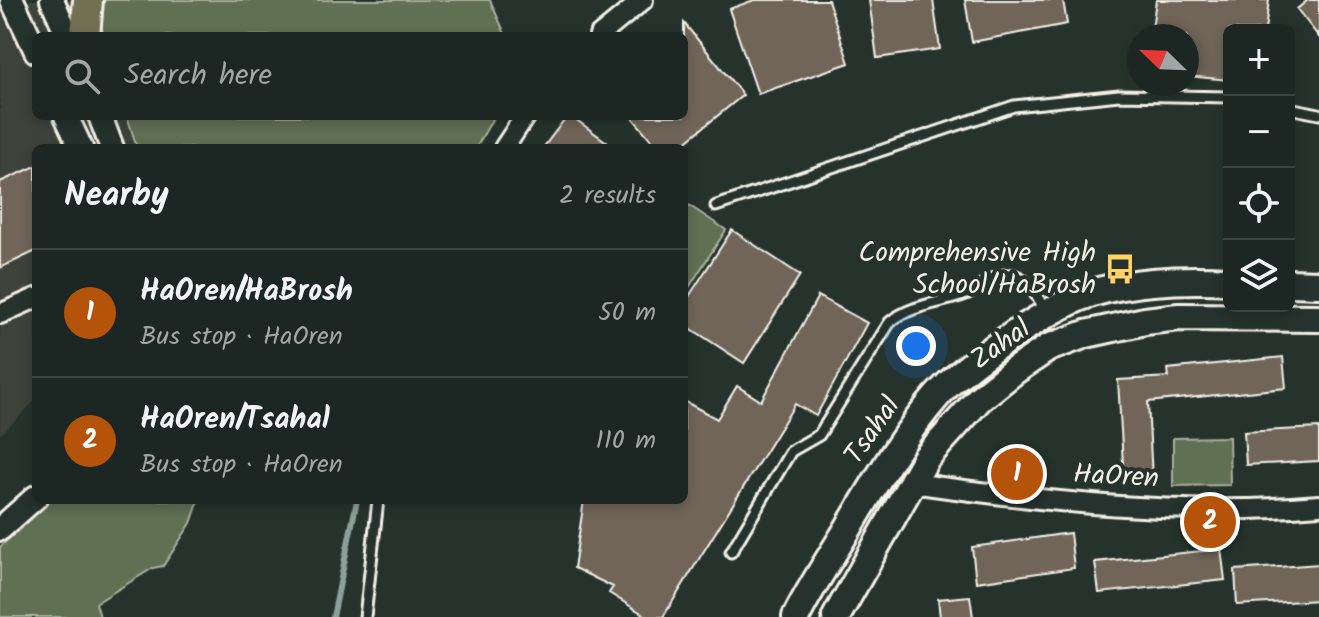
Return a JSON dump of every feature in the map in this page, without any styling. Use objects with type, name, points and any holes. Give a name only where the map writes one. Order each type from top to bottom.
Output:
[{"type":"main road","points":[[85,32],[88,0]]},
{"type":"main road","name":"Tsahal","points":[[796,617],[878,478],[939,393],[978,361],[1048,313],[1080,297],[1137,284],[1223,281]]},
{"type":"main road","points":[[1295,283],[1319,284]]},
{"type":"main road","name":"Zahal","points":[[836,617],[926,458],[979,399],[1048,348],[1086,334],[1179,317],[1319,318]]},
{"type":"street","points":[[12,0],[32,42]]},
{"type":"street","points":[[52,0],[66,32]]},
{"type":"street","points":[[604,32],[643,0]]},
{"type":"street","points":[[68,120],[79,144]]},
{"type":"street","points":[[102,120],[110,144]]},
{"type":"street","points":[[507,144],[522,120]]},
{"type":"street","points":[[3,314],[32,300]]},
{"type":"street","points":[[3,314],[32,313]]},
{"type":"street","name":"HaOren","points":[[912,483],[1032,501],[1253,511],[1319,505]]},
{"type":"street","points":[[0,529],[32,501]]},
{"type":"lane","points":[[716,206],[1014,106],[1119,95],[1224,96]]},
{"type":"lane","points":[[1295,109],[1319,114]]},
{"type":"lane","points":[[731,552],[791,451],[819,435],[890,322],[902,312],[967,294],[992,279],[1011,275],[1027,283],[1048,313]]},
{"type":"lane","points":[[365,617],[378,504]]},
{"type":"shaded area","points":[[0,0],[90,0],[99,32],[32,32],[32,120],[126,120],[135,144],[32,144],[32,404],[0,435]]},
{"type":"green space","points":[[103,0],[490,0],[504,32],[102,32],[100,12]]},
{"type":"green space","points":[[128,120],[492,120],[478,144],[136,144]]},
{"type":"green space","points":[[688,205],[726,230],[688,289]]},
{"type":"green space","points":[[1229,437],[1230,485],[1173,486],[1173,438]]},
{"type":"green space","points":[[46,504],[198,504],[191,523],[163,566],[153,568],[96,603],[100,617],[0,617],[0,547]]},
{"type":"building","points":[[754,0],[828,0],[849,63],[758,94],[729,9]]},
{"type":"building","points":[[869,0],[933,0],[940,49],[877,58]]},
{"type":"building","points":[[965,0],[1063,0],[1067,24],[972,42]]},
{"type":"building","points":[[1156,0],[1269,0],[1266,24],[1223,24],[1223,79],[1199,77],[1199,24],[1153,24]]},
{"type":"building","points":[[1308,0],[1319,0],[1319,37],[1297,9]]},
{"type":"building","points":[[684,23],[743,95],[683,144],[655,144],[634,120],[688,120],[688,32],[684,32]]},
{"type":"building","points":[[564,120],[576,120],[610,144],[546,144]]},
{"type":"building","points":[[32,168],[32,253],[0,268],[0,182]]},
{"type":"building","points":[[732,230],[800,275],[744,363],[688,327],[688,298]]},
{"type":"building","points":[[818,296],[867,323],[816,416],[795,404],[663,617],[648,617],[609,593],[613,587],[574,568],[583,504],[688,504],[688,403],[717,419],[737,386],[761,401]]},
{"type":"building","points":[[1283,357],[1286,388],[1148,402],[1152,479],[1124,481],[1118,380],[1169,377],[1168,369]]},
{"type":"building","points":[[1319,428],[1319,461],[1246,465],[1244,432]]},
{"type":"building","points":[[1070,533],[1074,568],[976,582],[972,547]]},
{"type":"building","points":[[1221,549],[1225,580],[1099,593],[1095,562]]},
{"type":"building","points":[[1319,564],[1319,600],[1237,605],[1235,570]]},
{"type":"building","points":[[970,596],[973,617],[940,617],[938,599]]},
{"type":"waterway","points":[[333,617],[356,504]]},
{"type":"place","name":"Comprehensive High School/HaBrosh","points":[[1120,269]]},
{"type":"place","name":"HaOren/HaBrosh","points":[[1017,474]]},
{"type":"place","name":"HaOren/Tsahal","points":[[1210,522]]}]
